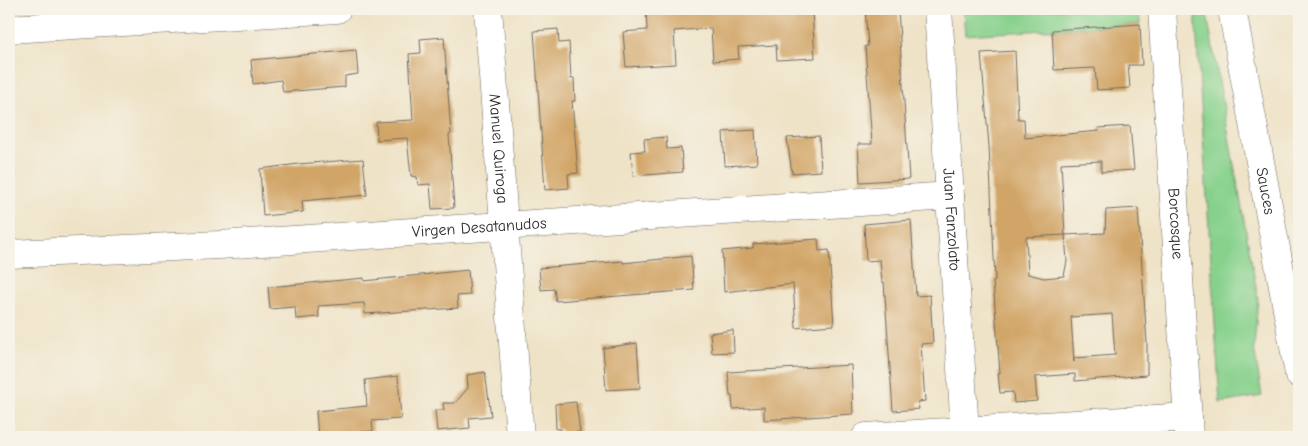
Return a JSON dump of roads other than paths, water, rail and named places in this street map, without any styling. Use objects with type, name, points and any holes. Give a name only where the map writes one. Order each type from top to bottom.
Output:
[{"type":"street","points":[[9,29],[337,9]]},
{"type":"street","name":"Manuel Quiroga","points":[[488,9],[520,437]]},
{"type":"street","name":"Juan Fanzolato","points":[[938,9],[965,431]]},
{"type":"street","name":"Borcosque","points":[[1162,9],[1189,427]]},
{"type":"street","name":"Sauces","points":[[1232,9],[1299,374]]},
{"type":"street","name":"Virgen Desatanudos","points":[[9,254],[219,246],[950,196]]},
{"type":"street","points":[[866,437],[965,431],[1189,427]]}]
